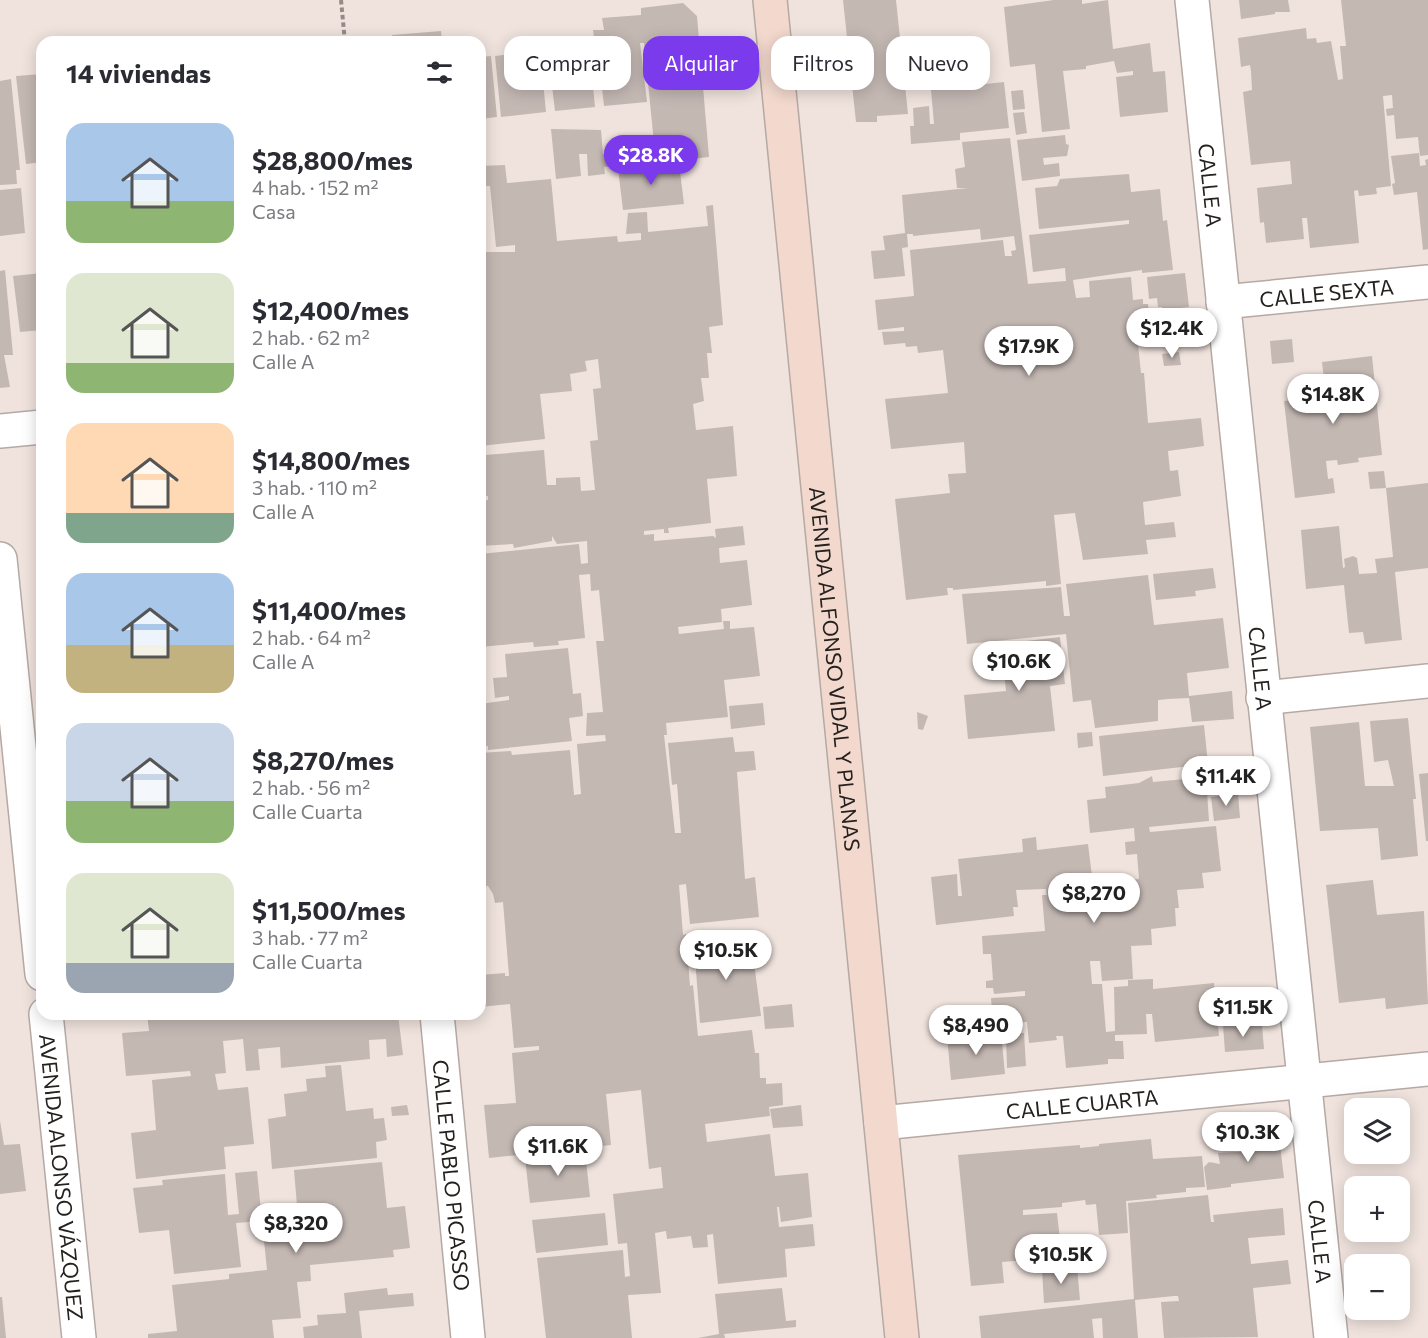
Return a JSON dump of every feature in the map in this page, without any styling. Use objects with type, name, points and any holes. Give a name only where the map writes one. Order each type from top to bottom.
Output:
[{"type":"street","name":"AVENIDA ALFONSO VIDAL Y PLANAS","points":[[770,0],[902,1338]]},
{"type":"street","name":"CALLE A","points":[[1192,0],[1331,1338]]},
{"type":"street","name":"CALLE SEXTA","points":[[1223,302],[1428,282]]},
{"type":"street","points":[[0,431],[36,428]]},
{"type":"street","points":[[0,559],[36,915]]},
{"type":"street","points":[[1263,698],[1428,681]]},
{"type":"street","name":"AVENIDA ALONSO VÁZQUEZ","points":[[47,1020],[79,1338]]},
{"type":"street","name":"CALLE PABLO PICASSO","points":[[438,1020],[468,1338]]},
{"type":"street","name":"CALLE CUARTA","points":[[881,1123],[1428,1069]]},
{"type":"path","points":[[341,0],[344,36]]},
{"type":"building","points":[[843,0],[896,0],[900,36],[886,36],[886,90],[905,90],[908,114],[877,116],[877,122],[856,122],[853,90],[874,90],[874,36],[847,36]]},
{"type":"building","points":[[1054,0],[1082,0],[1082,4],[1108,0],[1113,49],[1150,43],[1153,72],[1165,71],[1168,112],[1120,117],[1116,77],[1133,75],[1133,71],[1117,73],[1114,61],[1086,66],[1086,69],[1063,71],[1070,129],[1042,132],[1035,64],[1010,67],[1004,7]]},
{"type":"building","points":[[1239,0],[1288,0],[1290,12],[1275,12],[1275,14],[1241,19]]},
{"type":"building","points":[[1341,0],[1428,0],[1428,155],[1420,156],[1418,137],[1396,139],[1394,115],[1387,116],[1386,109],[1393,108],[1392,95],[1383,96],[1391,186],[1376,188],[1377,194],[1359,196],[1358,190],[1354,191],[1359,243],[1310,248],[1307,218],[1302,218],[1304,239],[1266,243],[1264,222],[1260,223],[1257,188],[1292,184],[1290,161],[1251,165],[1243,92],[1252,90],[1251,71],[1250,65],[1241,67],[1238,38],[1306,28],[1307,39],[1316,38],[1317,43],[1331,41],[1338,80],[1343,79],[1340,46],[1346,46]]},
{"type":"building","points":[[683,3],[697,16],[699,36],[643,36],[643,43],[640,43],[643,90],[646,90],[647,102],[604,106],[602,90],[631,90],[631,36],[594,36],[593,30],[604,30],[602,18],[641,15],[641,8]]},
{"type":"building","points":[[441,31],[441,36],[392,36]]},
{"type":"building","points":[[504,55],[504,90],[544,90],[546,112],[501,117],[495,56]]},
{"type":"building","points":[[486,56],[491,56],[497,117],[486,118]]},
{"type":"building","points":[[36,74],[36,163],[26,164],[16,76]]},
{"type":"building","points":[[11,79],[20,170],[16,170],[17,184],[0,185],[0,81]]},
{"type":"building","points":[[1004,82],[1009,128],[960,133],[960,140],[911,144],[910,126],[914,126],[913,108],[929,106],[930,124],[934,124],[931,90],[990,90],[990,84]]},
{"type":"building","points":[[553,90],[593,90],[595,107],[555,111]]},
{"type":"building","points":[[649,90],[703,90],[709,157],[656,163]]},
{"type":"building","points":[[1023,90],[1025,109],[1013,110],[1011,91]]},
{"type":"building","points":[[1024,112],[1027,133],[1016,135],[1013,113]]},
{"type":"building","points":[[551,129],[601,130],[603,154],[616,158],[626,165],[604,167],[605,174],[588,176],[587,154],[579,154],[581,176],[556,179]]},
{"type":"building","points":[[1065,135],[1066,144],[1069,145],[1067,156],[1043,158],[1044,165],[1059,163],[1060,176],[1022,181],[1017,140]]},
{"type":"building","points":[[1010,138],[1028,284],[1066,281],[1065,268],[1033,272],[1029,235],[1129,224],[1129,220],[1039,229],[1035,188],[1057,186],[1060,179],[1129,174],[1131,192],[1160,189],[1163,221],[1167,220],[1173,270],[1142,273],[1142,270],[1073,280],[1076,298],[1090,297],[1089,281],[1131,277],[1133,300],[1143,299],[1143,304],[1148,304],[1149,315],[1154,315],[1155,323],[1136,325],[1141,373],[1144,373],[1148,423],[1201,418],[1204,446],[1168,451],[1170,471],[1178,470],[1181,496],[1143,502],[1145,525],[1174,522],[1176,537],[1146,540],[1148,554],[1083,560],[1075,513],[1054,515],[1061,584],[1046,586],[1046,581],[953,590],[953,588],[947,588],[948,595],[906,600],[895,499],[950,493],[948,474],[966,473],[964,442],[891,449],[885,399],[948,393],[943,350],[918,353],[917,346],[906,347],[905,343],[884,345],[882,332],[904,331],[904,327],[878,330],[875,300],[914,296],[910,250],[1003,240],[1005,256],[1012,256],[1011,251],[1016,250],[1014,236],[981,240],[980,229],[913,236],[913,234],[907,234],[908,247],[902,248],[905,276],[874,279],[871,251],[885,250],[883,236],[905,233],[902,195],[968,188],[957,188],[955,169],[965,167],[962,142]]},
{"type":"building","points":[[1419,153],[1420,166],[1426,165],[1425,160],[1428,159],[1428,249],[1423,250],[1417,192],[1394,195],[1392,184],[1395,183],[1391,156]]},
{"type":"building","points":[[679,163],[684,204],[623,210],[618,169]]},
{"type":"building","points":[[505,165],[507,183],[551,179],[557,241],[617,236],[618,242],[641,240],[641,233],[626,234],[628,213],[647,212],[648,232],[708,226],[706,206],[713,205],[723,325],[709,327],[712,353],[707,353],[709,378],[701,378],[704,401],[693,404],[696,430],[733,426],[737,476],[707,479],[711,523],[668,528],[669,533],[664,533],[664,529],[644,531],[644,535],[654,534],[654,541],[713,536],[716,538],[715,529],[743,526],[745,545],[719,548],[720,563],[747,560],[752,605],[721,609],[722,622],[678,627],[679,634],[724,629],[723,621],[730,621],[730,629],[754,627],[760,676],[724,680],[728,717],[666,723],[667,735],[664,735],[675,833],[681,833],[677,784],[672,785],[668,743],[733,737],[735,752],[754,751],[756,770],[737,772],[745,879],[755,877],[759,917],[690,924],[686,884],[679,885],[683,935],[686,934],[690,986],[693,985],[698,1036],[752,1030],[755,1053],[759,1053],[760,1078],[766,1078],[766,1084],[782,1083],[783,1105],[769,1107],[770,1116],[705,1124],[707,1142],[770,1134],[775,1176],[808,1173],[812,1217],[781,1222],[779,1207],[777,1207],[779,1227],[813,1224],[815,1246],[785,1249],[787,1277],[718,1284],[713,1234],[707,1235],[708,1247],[693,1248],[691,1236],[667,1239],[666,1231],[655,1233],[661,1293],[628,1295],[632,1338],[546,1338],[537,1258],[623,1250],[625,1277],[630,1276],[627,1243],[618,1244],[613,1194],[663,1188],[661,1167],[649,1169],[641,1090],[606,1094],[611,1145],[489,1158],[484,1105],[516,1103],[512,1053],[539,1050],[539,1046],[514,1048],[510,1004],[486,1006],[486,975],[505,973],[505,976],[509,976],[503,902],[495,903],[493,894],[486,886],[486,753],[511,751],[512,755],[570,750],[574,795],[581,794],[577,744],[606,741],[605,735],[586,736],[587,713],[603,712],[596,641],[604,641],[599,590],[591,591],[590,574],[579,575],[585,638],[558,641],[559,645],[534,647],[533,642],[486,646],[486,553],[579,544],[581,564],[588,563],[587,541],[557,544],[552,536],[552,541],[514,548],[513,544],[486,546],[486,500],[488,496],[486,496],[486,455],[544,450],[547,485],[556,485],[556,478],[580,477],[581,491],[595,490],[590,441],[598,440],[593,389],[601,388],[598,359],[585,361],[587,371],[570,374],[572,391],[540,394],[545,439],[486,445],[486,252],[515,252],[515,245],[496,247],[490,186],[486,186],[486,166]]},
{"type":"building","points":[[21,188],[25,233],[0,236],[0,190]]},
{"type":"building","points":[[5,270],[13,355],[4,355],[10,387],[0,388],[0,271]]},
{"type":"building","points":[[1185,273],[1189,307],[1162,310],[1162,307],[1158,307],[1157,298],[1149,299],[1147,277]]},
{"type":"building","points":[[36,274],[36,331],[20,332],[13,276]]},
{"type":"building","points":[[1292,339],[1294,362],[1272,364],[1270,341]]},
{"type":"building","points":[[1179,352],[1181,365],[1164,366],[1162,354]]},
{"type":"building","points":[[1372,356],[1382,455],[1358,458],[1359,462],[1338,465],[1337,460],[1326,461],[1328,479],[1333,478],[1335,493],[1295,498],[1284,401],[1326,396],[1322,362]]},
{"type":"building","points":[[1384,471],[1386,488],[1370,489],[1368,472]]},
{"type":"building","points":[[1428,483],[1428,568],[1395,572],[1402,640],[1365,644],[1363,632],[1349,633],[1344,585],[1306,589],[1301,530],[1339,526],[1343,568],[1345,567],[1344,559],[1353,556],[1357,558],[1359,574],[1377,573],[1375,559],[1393,557],[1386,488]]},
{"type":"building","points":[[1213,568],[1216,588],[1195,591],[1196,596],[1156,600],[1153,574]]},
{"type":"building","points":[[1148,575],[1154,625],[1223,618],[1229,668],[1187,673],[1189,696],[1232,691],[1234,719],[1192,722],[1189,698],[1168,699],[1158,700],[1158,721],[1095,728],[1091,700],[1073,702],[1066,634],[967,644],[962,594],[1061,587],[1064,616],[1070,616],[1066,584]]},
{"type":"building","points":[[1060,637],[1065,684],[1050,686],[1055,731],[968,739],[964,695],[1006,691],[1001,644]]},
{"type":"building","points":[[568,648],[573,694],[581,693],[583,716],[569,718],[572,741],[488,750],[488,746],[486,746],[486,703],[509,700],[509,696],[495,698],[493,678],[507,677],[505,654]]},
{"type":"building","points":[[763,703],[765,725],[731,729],[729,706]]},
{"type":"building","points":[[917,712],[928,716],[923,730],[918,729]]},
{"type":"building","points":[[1408,718],[1416,799],[1413,799],[1418,856],[1381,860],[1378,828],[1320,831],[1310,727],[1359,722],[1365,786],[1394,786],[1388,760],[1374,762],[1370,721]]},
{"type":"building","points":[[1204,725],[1208,764],[1103,776],[1099,736]]},
{"type":"building","points":[[1092,732],[1093,746],[1078,748],[1077,733]]},
{"type":"building","points":[[1428,773],[1428,841],[1426,841],[1419,774]]},
{"type":"building","points":[[1152,776],[1153,782],[1206,777],[1209,821],[1149,827],[1150,832],[1216,826],[1221,871],[1202,873],[1204,888],[1177,890],[1179,908],[1175,908],[1176,926],[1151,929],[1152,945],[1131,946],[1133,979],[1102,981],[1100,961],[1090,961],[1092,984],[1102,984],[1106,1032],[1115,1031],[1114,987],[1128,986],[1128,980],[1153,979],[1153,989],[1214,983],[1219,1036],[1155,1042],[1152,1014],[1146,1014],[1147,1034],[1115,1035],[1115,1041],[1123,1041],[1124,1059],[1108,1059],[1108,1064],[1066,1068],[1063,1036],[1056,1036],[1057,1040],[1029,1043],[1027,1022],[993,1025],[991,998],[1025,996],[1025,991],[994,994],[993,988],[986,988],[986,981],[993,980],[991,954],[983,954],[982,936],[1045,931],[1042,895],[1047,895],[1046,889],[1016,890],[1018,907],[1013,907],[1014,916],[936,925],[931,877],[957,874],[958,896],[962,896],[958,859],[1023,852],[1022,839],[1036,837],[1037,850],[1088,844],[1093,884],[1139,879],[1137,854],[1126,855],[1125,842],[1135,841],[1134,828],[1090,833],[1087,800],[1106,798],[1105,787],[1139,783]]},
{"type":"building","points":[[1238,794],[1240,818],[1214,821],[1211,797]]},
{"type":"building","points":[[1373,880],[1377,915],[1424,911],[1428,1004],[1386,1009],[1385,998],[1339,1003],[1326,885]]},
{"type":"building","points":[[751,940],[761,1016],[700,1023],[694,945]]},
{"type":"building","points":[[792,1004],[794,1027],[765,1029],[763,1007]]},
{"type":"building","points":[[148,1020],[399,1020],[403,1055],[387,1057],[386,1039],[369,1040],[370,1059],[281,1068],[280,1047],[258,1049],[260,1070],[246,1071],[243,1039],[223,1041],[226,1073],[215,1074],[218,1090],[248,1087],[254,1144],[224,1147],[226,1169],[136,1179],[131,1133],[156,1130],[152,1080],[191,1076],[190,1071],[126,1076],[122,1033],[149,1031]]},
{"type":"building","points":[[1223,1025],[1262,1025],[1264,1049],[1225,1052]]},
{"type":"building","points":[[1001,1032],[1005,1074],[951,1080],[947,1036]]},
{"type":"building","points":[[1024,1033],[1026,1066],[1007,1068],[1006,1034]]},
{"type":"building","points":[[341,1065],[346,1111],[373,1108],[374,1119],[384,1118],[387,1140],[376,1142],[377,1158],[272,1169],[268,1119],[286,1116],[284,1094],[307,1091],[306,1079],[326,1077],[325,1066]]},
{"type":"building","points":[[407,1105],[409,1115],[392,1116],[391,1107]]},
{"type":"building","points":[[801,1105],[803,1126],[773,1128],[770,1109]]},
{"type":"building","points":[[0,1121],[4,1145],[20,1144],[26,1191],[0,1194]]},
{"type":"building","points":[[1278,1128],[1284,1178],[1231,1184],[1231,1187],[1207,1190],[1204,1167],[1209,1162],[1220,1164],[1218,1153],[1256,1151],[1254,1130]]},
{"type":"building","points":[[1151,1139],[1153,1159],[1202,1156],[1205,1187],[1186,1188],[1186,1192],[1156,1195],[1157,1198],[1126,1201],[1128,1233],[1099,1235],[1096,1204],[1086,1205],[1085,1200],[1062,1203],[1062,1207],[1023,1210],[1023,1215],[1057,1213],[1062,1257],[1002,1262],[1004,1283],[971,1286],[958,1155],[1080,1145],[1080,1148]]},
{"type":"building","points":[[585,1151],[590,1197],[530,1203],[525,1158]]},
{"type":"building","points":[[382,1162],[387,1208],[405,1206],[410,1248],[393,1250],[394,1257],[310,1265],[311,1281],[297,1282],[301,1318],[272,1320],[274,1338],[148,1338],[148,1334],[177,1331],[172,1285],[229,1279],[229,1274],[267,1270],[262,1221],[298,1217],[294,1170]]},
{"type":"building","points":[[257,1171],[262,1221],[236,1223],[241,1267],[174,1274],[169,1230],[139,1233],[133,1188],[163,1185],[162,1180],[225,1174],[228,1215],[239,1214],[235,1173]]},
{"type":"building","points":[[1208,1195],[1211,1222],[1214,1222],[1213,1215],[1283,1208],[1285,1235],[1248,1238],[1251,1264],[1288,1260],[1291,1284],[1253,1288],[1258,1337],[1164,1338],[1161,1302],[1179,1301],[1178,1296],[1174,1296],[1135,1300],[1138,1338],[1103,1338],[1102,1318],[1092,1319],[1094,1338],[981,1338],[979,1316],[1134,1299],[1128,1203]]},
{"type":"building","points":[[605,1213],[608,1245],[536,1253],[532,1220]]},
{"type":"building","points":[[1077,1267],[1080,1300],[1044,1303],[1042,1270]]},
{"type":"building","points":[[387,1288],[388,1295],[413,1293],[414,1306],[359,1311],[362,1338],[304,1338],[303,1327],[318,1325],[317,1315],[346,1313],[344,1293]]},
{"type":"building","points":[[782,1288],[786,1321],[796,1320],[796,1327],[724,1334],[725,1338],[698,1338],[719,1334],[715,1294]]},
{"type":"building","points":[[0,1297],[2,1297],[6,1338],[0,1338]]}]
